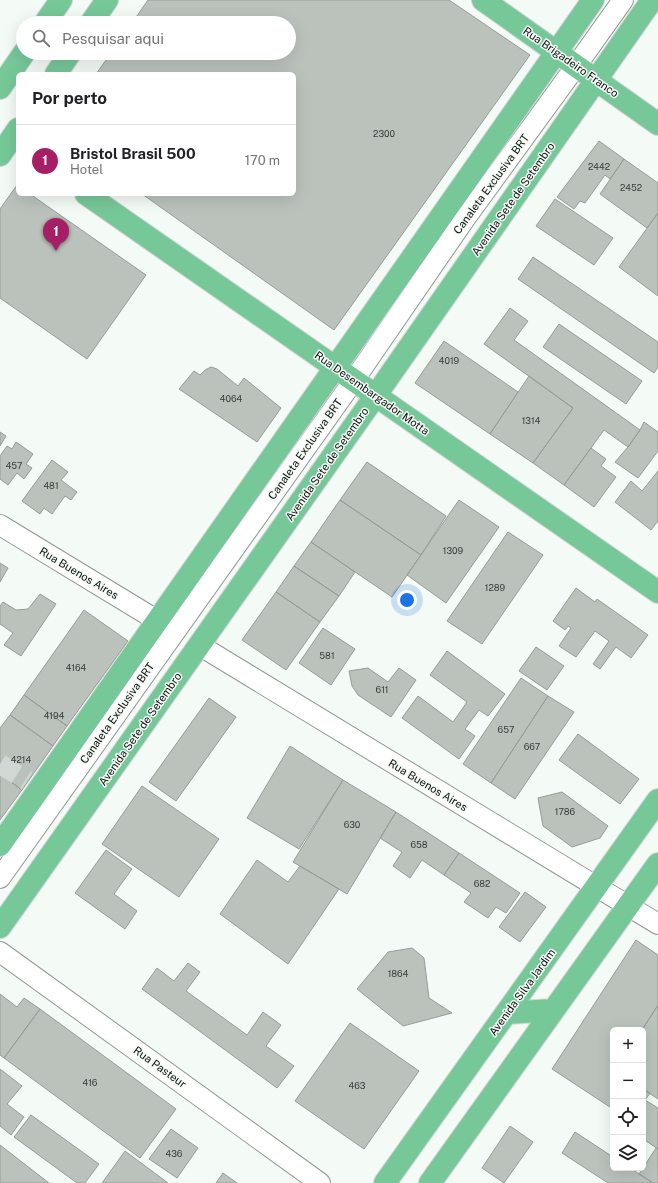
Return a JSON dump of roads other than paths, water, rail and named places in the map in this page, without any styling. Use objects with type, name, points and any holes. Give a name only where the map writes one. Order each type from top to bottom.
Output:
[{"type":"main road","points":[[50,16],[61,0]]},
{"type":"main road","points":[[96,16],[107,0]]},
{"type":"main road","name":"Rua Brigadeiro Franco","points":[[483,0],[658,124]]},
{"type":"main road","points":[[0,845],[33,786],[158,621],[593,0]]},
{"type":"main road","name":"Avenida Sete de Setembro","points":[[0,927],[376,395],[652,0]]},
{"type":"main road","points":[[0,88],[19,60]]},
{"type":"main road","points":[[57,72],[65,60]]},
{"type":"main road","name":"Rua Desembargador Motta","points":[[89,196],[658,592]]},
{"type":"main road","name":"Avenida Silva Jardim","points":[[385,1183],[658,800]]},
{"type":"main road","points":[[430,1183],[658,864]]},
{"type":"main road","points":[[506,1013],[553,1010]]},
{"type":"street","name":"Canaleta Exclusiva BRT","points":[[0,878],[354,380],[464,220],[623,0]]},
{"type":"street","name":"Rua Buenos Aires","points":[[0,525],[158,621]]},
{"type":"street","name":"Rua Buenos Aires","points":[[199,645],[658,924]]},
{"type":"street","name":"Rua Pasteur","points":[[0,952],[320,1183]]},
{"type":"tunnel","points":[[0,764],[27,781]]},
{"type":"place","name":"Bristol Brasil 500","points":[[56,251]]}]
